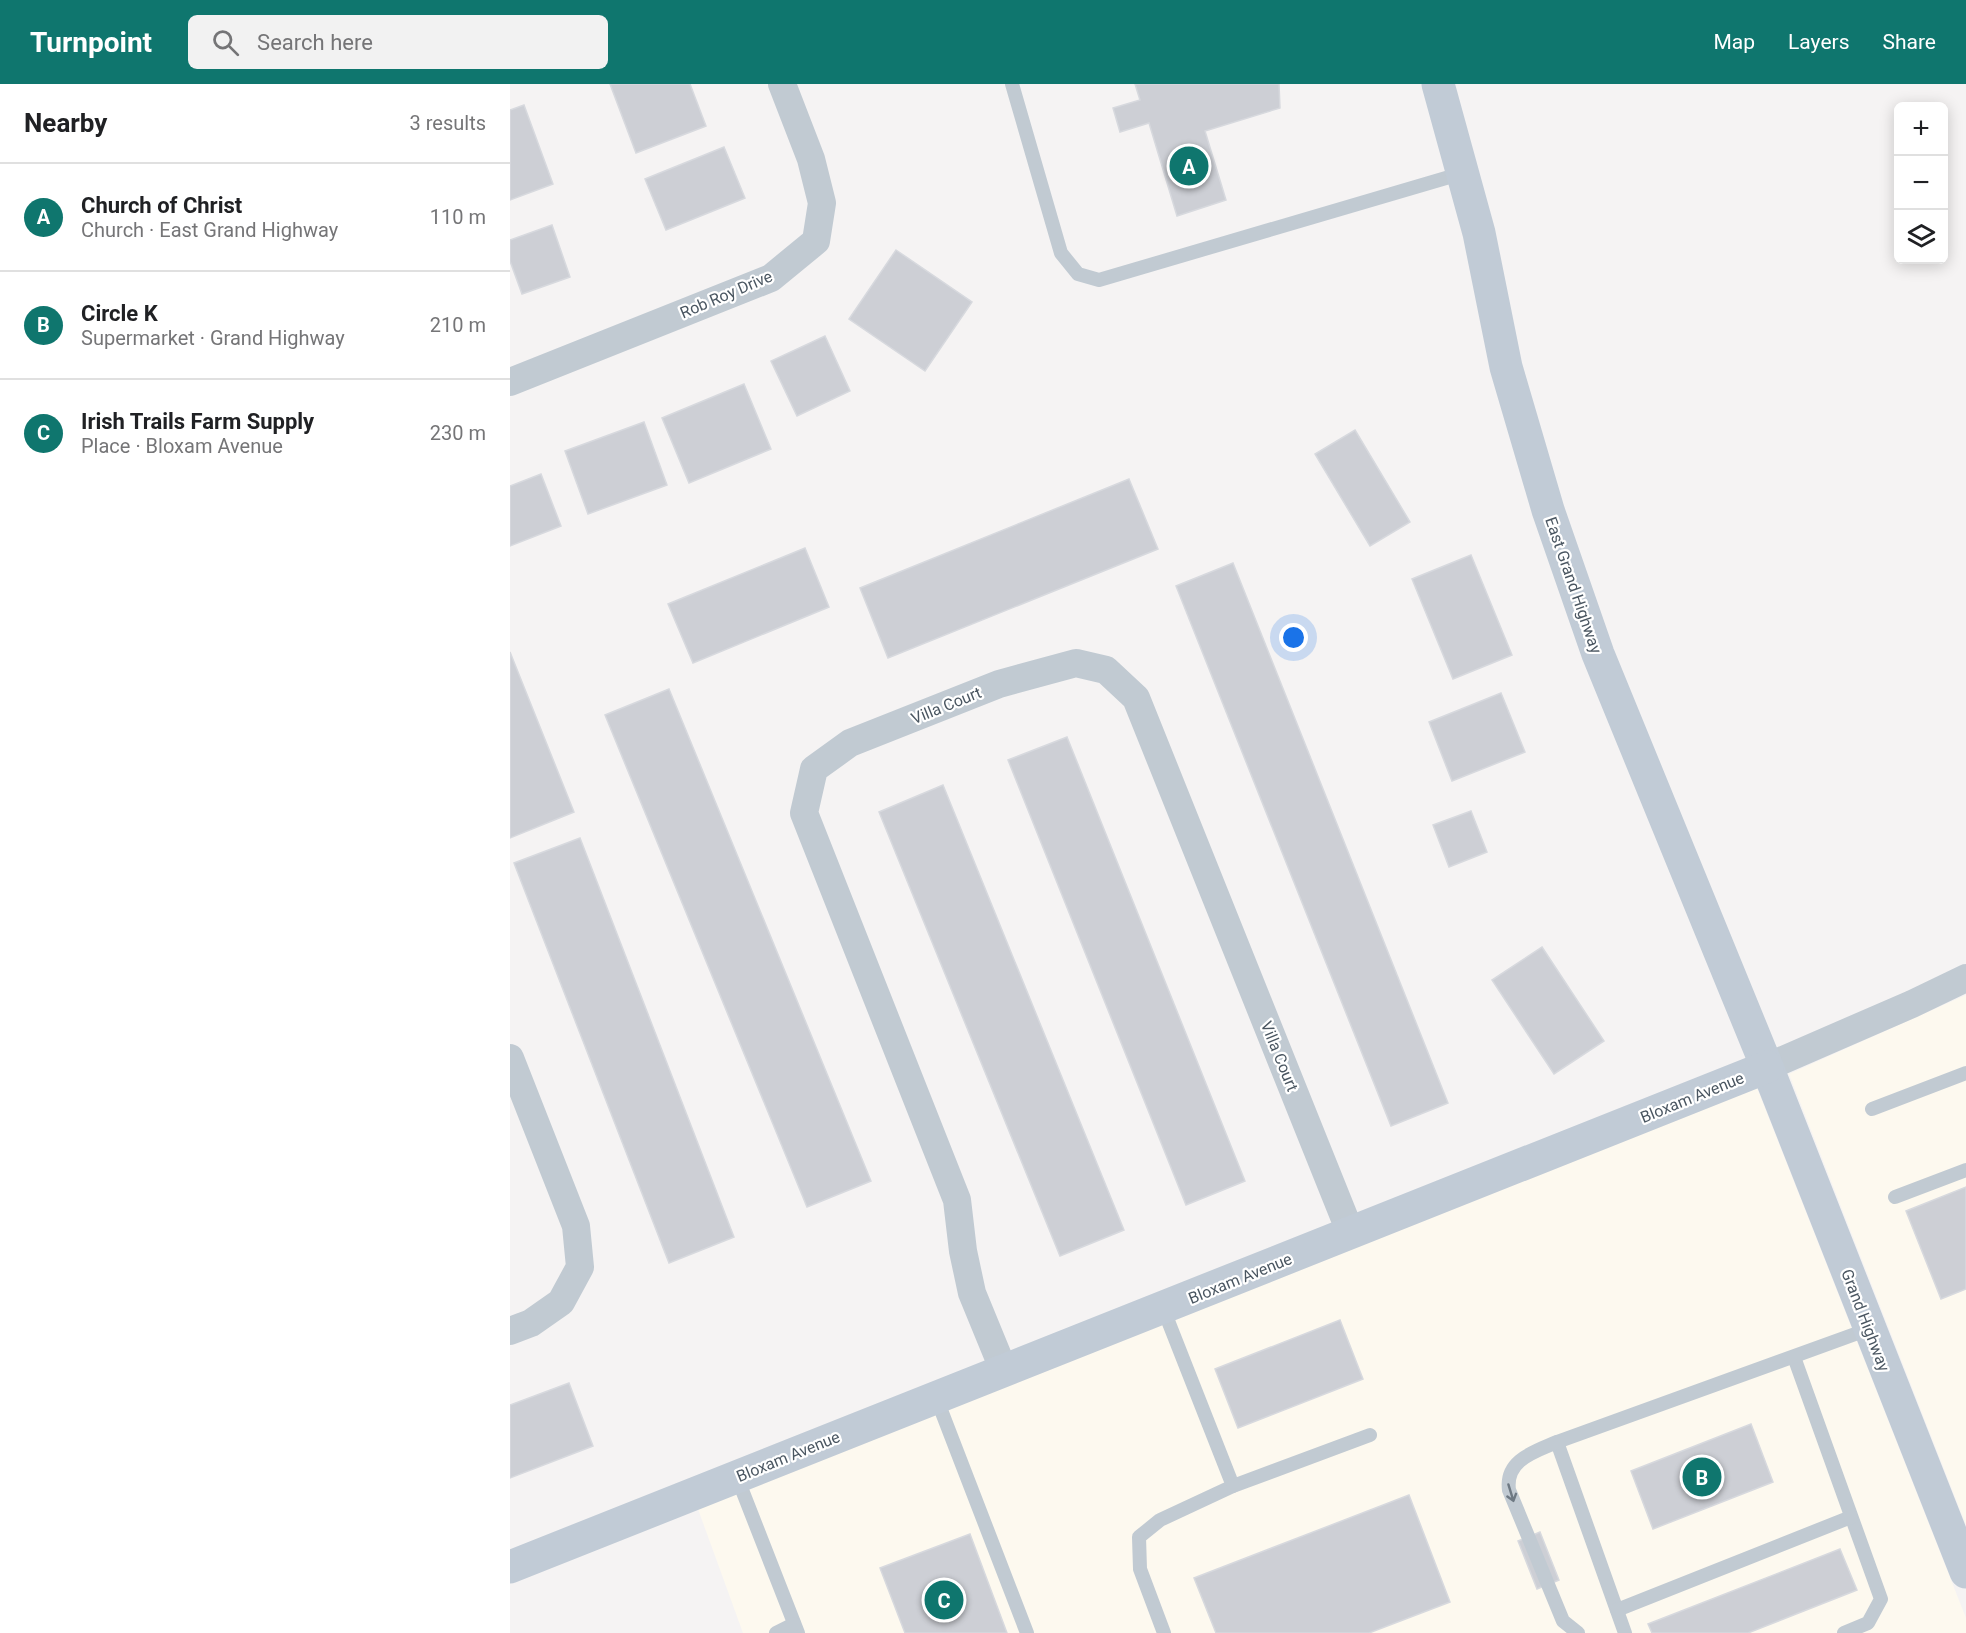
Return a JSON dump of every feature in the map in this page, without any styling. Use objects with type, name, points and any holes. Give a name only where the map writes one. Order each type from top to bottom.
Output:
[{"type":"street","name":"Rob Roy Drive","points":[[510,382],[771,278],[816,241],[822,203],[811,159],[782,84]]},
{"type":"street","name":"East Grand Highway","points":[[1438,84],[1479,233],[1506,367],[1556,532],[1598,654],[1767,1067]]},
{"type":"street","name":"Villa Court","points":[[1004,1371],[972,1293],[963,1251],[957,1200],[804,813],[814,770],[850,743],[999,684],[1076,663],[1106,670],[1136,698],[1351,1234]]},
{"type":"street","name":"Bloxam Avenue","points":[[510,1567],[1767,1067],[1966,978]]},
{"type":"street","points":[[510,1058],[576,1226],[580,1267],[561,1302],[531,1323],[510,1331]]},
{"type":"street","name":"Grand Highway","points":[[1767,1067],[1966,1572]]},
{"type":"lane","points":[[1012,84],[1061,253],[1078,274],[1099,280],[1463,173]]},
{"type":"lane","points":[[1872,1109],[1966,1073]]},
{"type":"lane","points":[[1895,1197],[1966,1170]]},
{"type":"lane","points":[[1163,1308],[1233,1486]]},
{"type":"lane","points":[[1578,1633],[1563,1621],[1509,1490],[1508,1478],[1512,1467],[1529,1454],[1557,1442],[1869,1329]]},
{"type":"lane","points":[[1794,1357],[1881,1599],[1868,1623],[1845,1633]]},
{"type":"lane","points":[[936,1397],[1027,1633]]},
{"type":"lane","points":[[1164,1633],[1140,1569],[1140,1537],[1160,1520],[1233,1486],[1370,1435]]},
{"type":"lane","points":[[1557,1442],[1625,1633]]},
{"type":"lane","points":[[737,1477],[796,1629],[776,1633]]},
{"type":"lane","points":[[1617,1610],[1851,1517]]},
{"type":"shaded area","points":[[1966,995],[1966,1525],[1789,1074]]},
{"type":"shaded area","points":[[1757,1088],[1966,1618],[1966,1633],[743,1633],[698,1509]]},
{"type":"building","points":[[610,84],[690,84],[706,126],[636,153]]},
{"type":"building","points":[[1135,84],[1279,84],[1280,108],[1205,131],[1226,200],[1177,216],[1149,123],[1120,132],[1113,108],[1140,100]]},
{"type":"building","points":[[524,105],[553,184],[510,200],[510,110]]},
{"type":"building","points":[[724,147],[745,198],[666,230],[645,179]]},
{"type":"building","points":[[552,225],[570,277],[522,294],[510,261],[510,240]]},
{"type":"building","points":[[896,250],[972,302],[925,371],[849,319]]},
{"type":"building","points":[[825,336],[850,391],[797,416],[771,361]]},
{"type":"building","points":[[744,384],[771,449],[689,483],[662,418]]},
{"type":"building","points":[[644,422],[667,485],[588,514],[565,451]]},
{"type":"building","points":[[1355,430],[1410,522],[1370,546],[1315,454]]},
{"type":"building","points":[[541,474],[561,526],[510,546],[510,486]]},
{"type":"building","points":[[1129,479],[1158,549],[888,658],[860,588]]},
{"type":"building","points":[[805,548],[829,607],[693,663],[668,604]]},
{"type":"building","points":[[1471,555],[1512,655],[1453,679],[1412,579]]},
{"type":"building","points":[[1233,563],[1448,1103],[1391,1126],[1176,586]]},
{"type":"building","points":[[510,652],[574,812],[510,838]]},
{"type":"building","points":[[669,689],[871,1181],[807,1207],[605,715]]},
{"type":"building","points":[[1501,693],[1525,752],[1452,781],[1429,722]]},
{"type":"building","points":[[1067,737],[1245,1181],[1186,1205],[1008,760]]},
{"type":"building","points":[[943,785],[1124,1230],[1060,1256],[879,812]]},
{"type":"building","points":[[1471,811],[1487,852],[1449,867],[1433,825]]},
{"type":"building","points":[[580,838],[734,1237],[669,1263],[514,863]]},
{"type":"building","points":[[1542,947],[1604,1041],[1554,1074],[1492,980]]},
{"type":"building","points":[[1966,1187],[1966,1289],[1941,1299],[1906,1211]]},
{"type":"building","points":[[1340,1320],[1363,1379],[1238,1428],[1215,1369]]},
{"type":"building","points":[[569,1383],[593,1446],[510,1478],[510,1405]]},
{"type":"building","points":[[1751,1424],[1773,1482],[1653,1529],[1631,1471]]},
{"type":"building","points":[[1409,1495],[1450,1602],[1369,1633],[1216,1633],[1194,1578]]},
{"type":"building","points":[[1540,1532],[1559,1580],[1537,1589],[1518,1541]]},
{"type":"building","points":[[970,1534],[1007,1633],[905,1633],[880,1568]]},
{"type":"building","points":[[1840,1549],[1857,1590],[1748,1633],[1652,1633],[1648,1624]]},
{"type":"place","name":"Church of Christ","points":[[1189,166]]},
{"type":"place","name":"Circle K","points":[[1702,1477]]},
{"type":"place","name":"Irish Trails Farm Supply","points":[[944,1600]]}]
